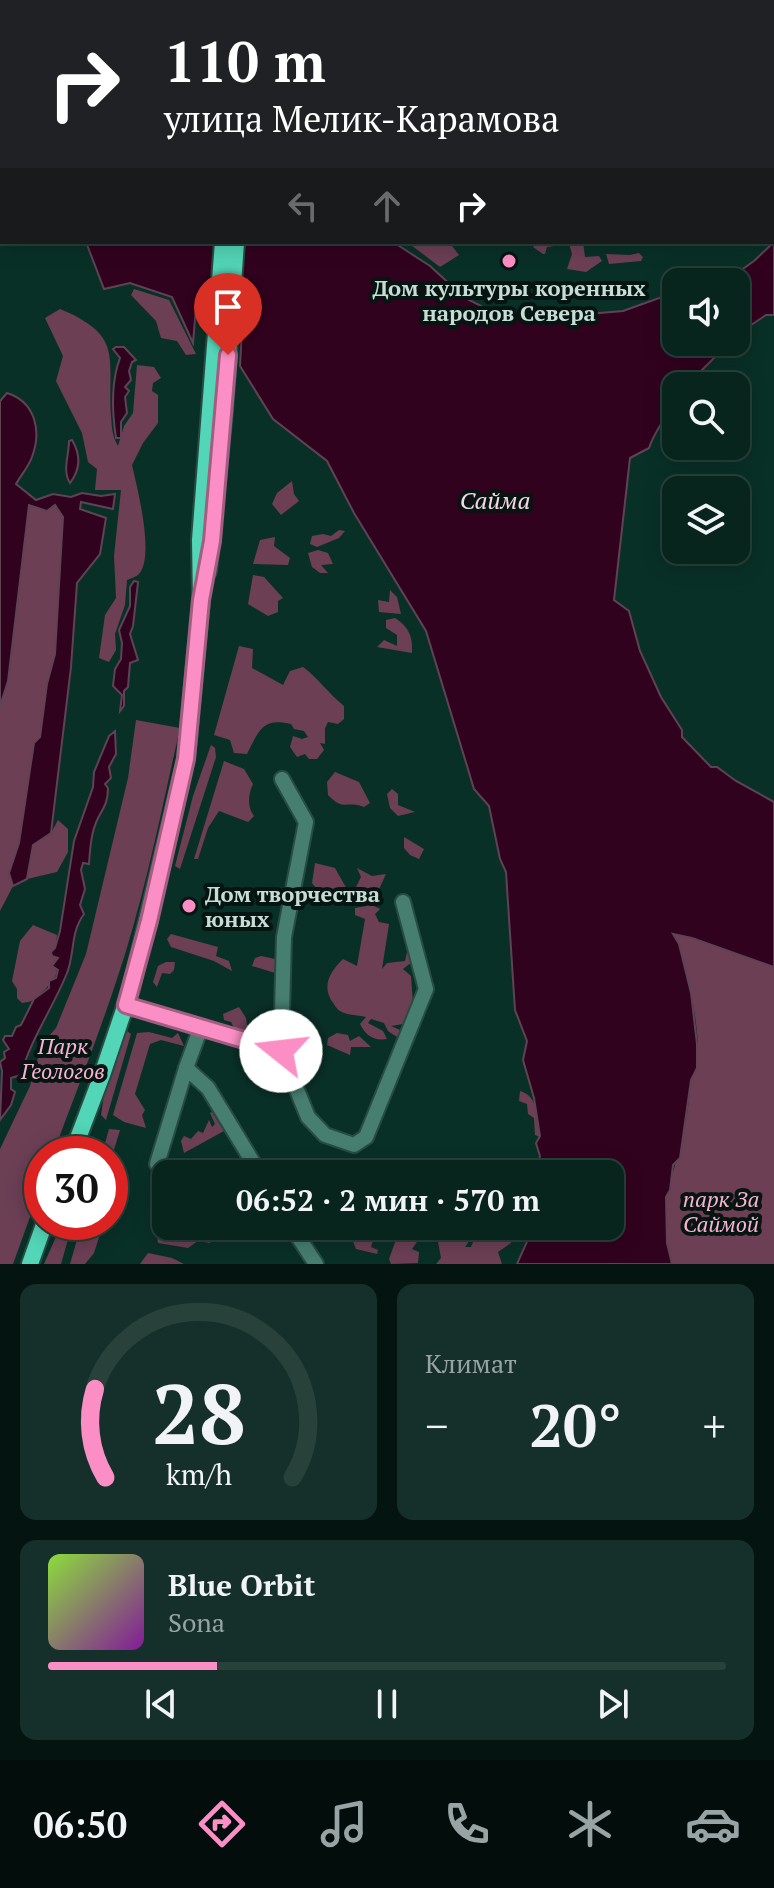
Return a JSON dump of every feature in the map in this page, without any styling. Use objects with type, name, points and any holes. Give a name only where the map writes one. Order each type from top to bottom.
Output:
[{"type":"main road","points":[[79,1136],[126,1005],[149,921],[186,759],[201,600],[212,541],[223,244]]},
{"type":"main road","points":[[216,409],[236,244]]},
{"type":"main road","points":[[30,1264],[39,1240]]},
{"type":"street","points":[[282,779],[306,822],[284,937],[281,1051],[308,1117],[325,1135],[354,1145],[366,1137],[426,989],[403,902]]},
{"type":"street","points":[[126,1005],[281,1051]]},
{"type":"street","points":[[158,1160],[201,1027]]},
{"type":"street","points":[[186,1068],[208,1088],[252,1160]]},
{"type":"street","points":[[300,1240],[316,1264]]},
{"type":"green space","points":[[410,244],[451,244],[459,255],[440,267]]},
{"type":"green space","points":[[535,244],[569,244],[547,247],[545,254],[533,247]]},
{"type":"green space","points":[[569,244],[583,244],[585,257],[599,256],[602,261],[586,272],[567,269],[572,254]]},
{"type":"green space","points":[[639,253],[643,257],[641,261],[609,264],[606,254],[630,255]]},
{"type":"green space","points":[[134,289],[169,300],[196,354],[186,355],[177,341],[161,338],[156,321],[131,295]]},
{"type":"green space","points":[[60,309],[81,319],[104,339],[110,363],[112,428],[118,446],[124,426],[133,413],[137,365],[154,367],[161,378],[153,383],[152,391],[158,395],[158,423],[132,465],[145,537],[143,565],[139,574],[127,580],[125,605],[115,634],[116,650],[109,662],[99,658],[105,615],[116,598],[114,556],[121,490],[95,490],[97,469],[88,462],[82,433],[56,381],[63,356],[45,318]]},
{"type":"green space","points":[[292,481],[294,494],[299,501],[281,515],[272,504],[277,493]]},
{"type":"green space","points":[[29,504],[55,505],[63,517],[55,654],[47,684],[40,737],[34,743],[19,843],[9,873],[13,886],[0,911],[0,706],[8,681]]},
{"type":"green space","points":[[339,530],[345,531],[339,538],[317,547],[310,544],[312,536],[331,536]]},
{"type":"green space","points":[[275,537],[274,546],[290,558],[288,565],[253,564],[260,540]]},
{"type":"green space","points":[[318,550],[328,553],[333,564],[321,565],[328,573],[320,573],[312,567],[308,553]]},
{"type":"green space","points":[[253,575],[264,577],[283,598],[278,601],[278,612],[268,616],[248,604]]},
{"type":"green space","points":[[390,590],[397,597],[401,614],[379,612],[378,600],[389,602]]},
{"type":"green space","points":[[395,618],[409,633],[412,653],[377,647],[384,640],[397,646],[397,635],[386,628],[386,620]]},
{"type":"green space","points":[[239,646],[253,649],[252,668],[283,685],[290,671],[303,667],[344,706],[344,719],[338,724],[328,722],[325,744],[320,743],[324,750],[317,759],[309,759],[305,754],[297,757],[290,747],[293,736],[308,737],[291,724],[267,724],[247,754],[234,753],[230,740],[214,735]]},
{"type":"green space","name":"Парк Геологов","points":[[136,720],[180,728],[144,888],[109,1004],[60,1136],[24,1136],[24,1234],[13,1264],[0,1264],[0,1149],[30,1086],[42,1044],[56,1028],[86,954],[128,778]]},
{"type":"green space","points":[[211,745],[215,748],[216,757],[180,869],[175,866],[193,796]]},
{"type":"green space","points":[[224,761],[244,769],[253,784],[249,800],[254,816],[248,822],[219,811],[208,828],[198,859],[194,859]]},
{"type":"green space","points":[[335,772],[359,782],[370,803],[364,807],[333,800],[328,795],[327,782]]},
{"type":"green space","points":[[392,789],[398,794],[398,805],[415,812],[398,816],[390,808],[387,794]]},
{"type":"green space","points":[[58,820],[68,829],[68,852],[57,872],[27,879],[33,845],[51,833]]},
{"type":"green space","points":[[404,837],[424,849],[419,859],[404,848]]},
{"type":"green space","points":[[315,863],[335,868],[348,891],[334,889],[329,893],[316,888],[312,883]]},
{"type":"green space","points":[[357,868],[372,876],[386,874],[375,898],[359,895],[356,887],[361,877]]},
{"type":"green space","points":[[372,905],[380,909],[375,914],[379,922],[389,924],[382,969],[387,963],[405,961],[407,952],[412,962],[403,969],[411,976],[413,1003],[403,1024],[391,1026],[400,1030],[397,1037],[388,1031],[384,1023],[371,1019],[368,1023],[383,1031],[387,1039],[374,1038],[365,1032],[360,1024],[366,1017],[339,1010],[327,989],[332,973],[343,959],[357,966],[365,919],[355,915],[355,908]]},
{"type":"green space","points":[[33,925],[57,935],[57,968],[48,987],[33,1000],[22,1003],[17,998],[17,989],[12,981],[20,941]]},
{"type":"green space","points":[[171,934],[218,947],[216,956],[229,961],[232,971],[214,961],[171,947],[167,939]]},
{"type":"green space","name":"парк За Саймой","points":[[673,934],[774,967],[774,1264],[672,1264],[664,1205],[683,1135],[698,1053],[688,979]]},
{"type":"green space","points":[[255,958],[275,959],[275,973],[252,966]]},
{"type":"green space","points":[[175,962],[174,970],[170,974],[162,973],[157,987],[153,982],[158,966]]},
{"type":"green space","points":[[239,1007],[247,1025],[256,1026],[264,1033],[256,1035],[234,1028],[231,1022],[224,1020],[223,1014]]},
{"type":"green space","points":[[127,1031],[131,1034],[106,1120],[101,1115],[104,1095]]},
{"type":"green space","points":[[149,1032],[172,1038],[178,1033],[184,1046],[161,1040],[150,1044],[135,1094],[145,1110],[142,1115],[146,1128],[124,1122],[113,1115],[137,1033]]},
{"type":"green space","points":[[337,1033],[348,1035],[350,1041],[359,1036],[371,1047],[351,1047],[350,1055],[327,1045],[328,1038]]},
{"type":"green space","points":[[520,1091],[534,1103],[540,1137],[535,1135],[534,1118],[528,1114],[527,1104],[519,1101]]},
{"type":"green space","points":[[212,1112],[224,1131],[184,1153],[181,1141],[184,1136],[191,1139],[198,1131],[203,1133],[209,1120],[212,1127],[215,1124]]},
{"type":"green space","points":[[109,1129],[120,1130],[118,1136],[107,1136]]},
{"type":"green space","points":[[55,1240],[68,1240],[61,1264],[44,1264]]},
{"type":"green space","points":[[77,1240],[98,1240],[94,1253],[85,1264],[70,1264]]},
{"type":"green space","points":[[158,1240],[211,1240],[210,1243],[198,1241],[188,1248],[158,1243]]},
{"type":"green space","points":[[352,1240],[373,1240],[371,1247],[378,1250],[377,1254],[356,1249]]},
{"type":"green space","points":[[396,1240],[418,1240],[412,1249],[419,1252],[418,1263],[391,1264],[389,1259]]},
{"type":"green space","points":[[438,1240],[468,1240],[465,1247],[471,1247],[474,1240],[511,1240],[498,1252],[502,1264],[436,1264],[441,1258]]},
{"type":"green space","points":[[148,1253],[172,1258],[184,1264],[140,1264]]},
{"type":"water","name":"Сайма","points":[[87,244],[396,244],[430,266],[465,298],[487,309],[564,316],[623,311],[662,297],[662,356],[716,356],[700,372],[662,372],[662,422],[649,448],[630,458],[614,600],[629,611],[640,651],[661,697],[682,730],[682,737],[711,767],[717,767],[774,802],[774,967],[673,934],[679,944],[691,993],[697,1068],[691,1080],[680,1158],[673,1165],[670,1190],[666,1197],[667,1243],[672,1264],[517,1264],[528,1240],[624,1240],[624,1160],[539,1160],[536,1143],[540,1136],[534,1098],[523,1060],[527,1041],[515,1010],[506,872],[500,859],[489,806],[474,789],[426,631],[354,513],[327,461],[273,419],[240,366],[243,310],[196,307],[193,343],[172,297],[130,283],[104,289]]},
{"type":"water","points":[[774,244],[774,315],[766,315],[750,326],[750,268],[744,268]]},
{"type":"water","points":[[124,347],[136,360],[132,362],[129,371],[131,380],[125,387],[129,391],[125,397],[127,413],[121,422],[121,438],[116,438],[114,418],[114,387],[120,358],[113,349]]},
{"type":"water","points":[[7,393],[17,397],[30,410],[36,427],[32,457],[16,484],[36,500],[53,494],[71,497],[82,493],[101,496],[115,494],[113,509],[81,502],[80,509],[106,518],[100,554],[77,583],[71,667],[51,833],[33,845],[27,879],[13,886],[9,873],[19,843],[34,743],[40,737],[47,684],[55,654],[63,517],[55,505],[47,511],[29,505],[8,681],[0,706],[0,401]]},
{"type":"water","points":[[72,440],[78,462],[70,483],[66,468],[69,441]]},
{"type":"water","points":[[134,581],[138,582],[130,634],[138,660],[130,663],[128,687],[124,691],[124,706],[120,711],[122,695],[113,686],[115,669],[121,659],[119,630],[130,606],[130,587]]},
{"type":"water","points":[[115,731],[116,754],[109,767],[111,778],[105,784],[108,788],[106,801],[94,829],[89,864],[83,863],[81,870],[85,889],[80,905],[84,914],[77,928],[69,966],[21,1075],[11,1078],[11,1089],[15,1092],[11,1105],[0,1120],[0,1062],[5,1058],[4,1052],[9,1049],[3,1040],[5,1036],[12,1036],[34,999],[49,988],[49,981],[56,978],[58,970],[52,966],[58,958],[51,952],[60,931],[74,841],[93,787],[94,772],[109,736]]},
{"type":"place","name":"Дом культуры коренных народов Севера","points":[[509,261]]},
{"type":"place","name":"Дом творчества юных","points":[[189,906]]},
{"type":"route","points":[[228,355],[212,541],[201,600],[186,759],[149,921],[126,1005],[281,1051]]}]
